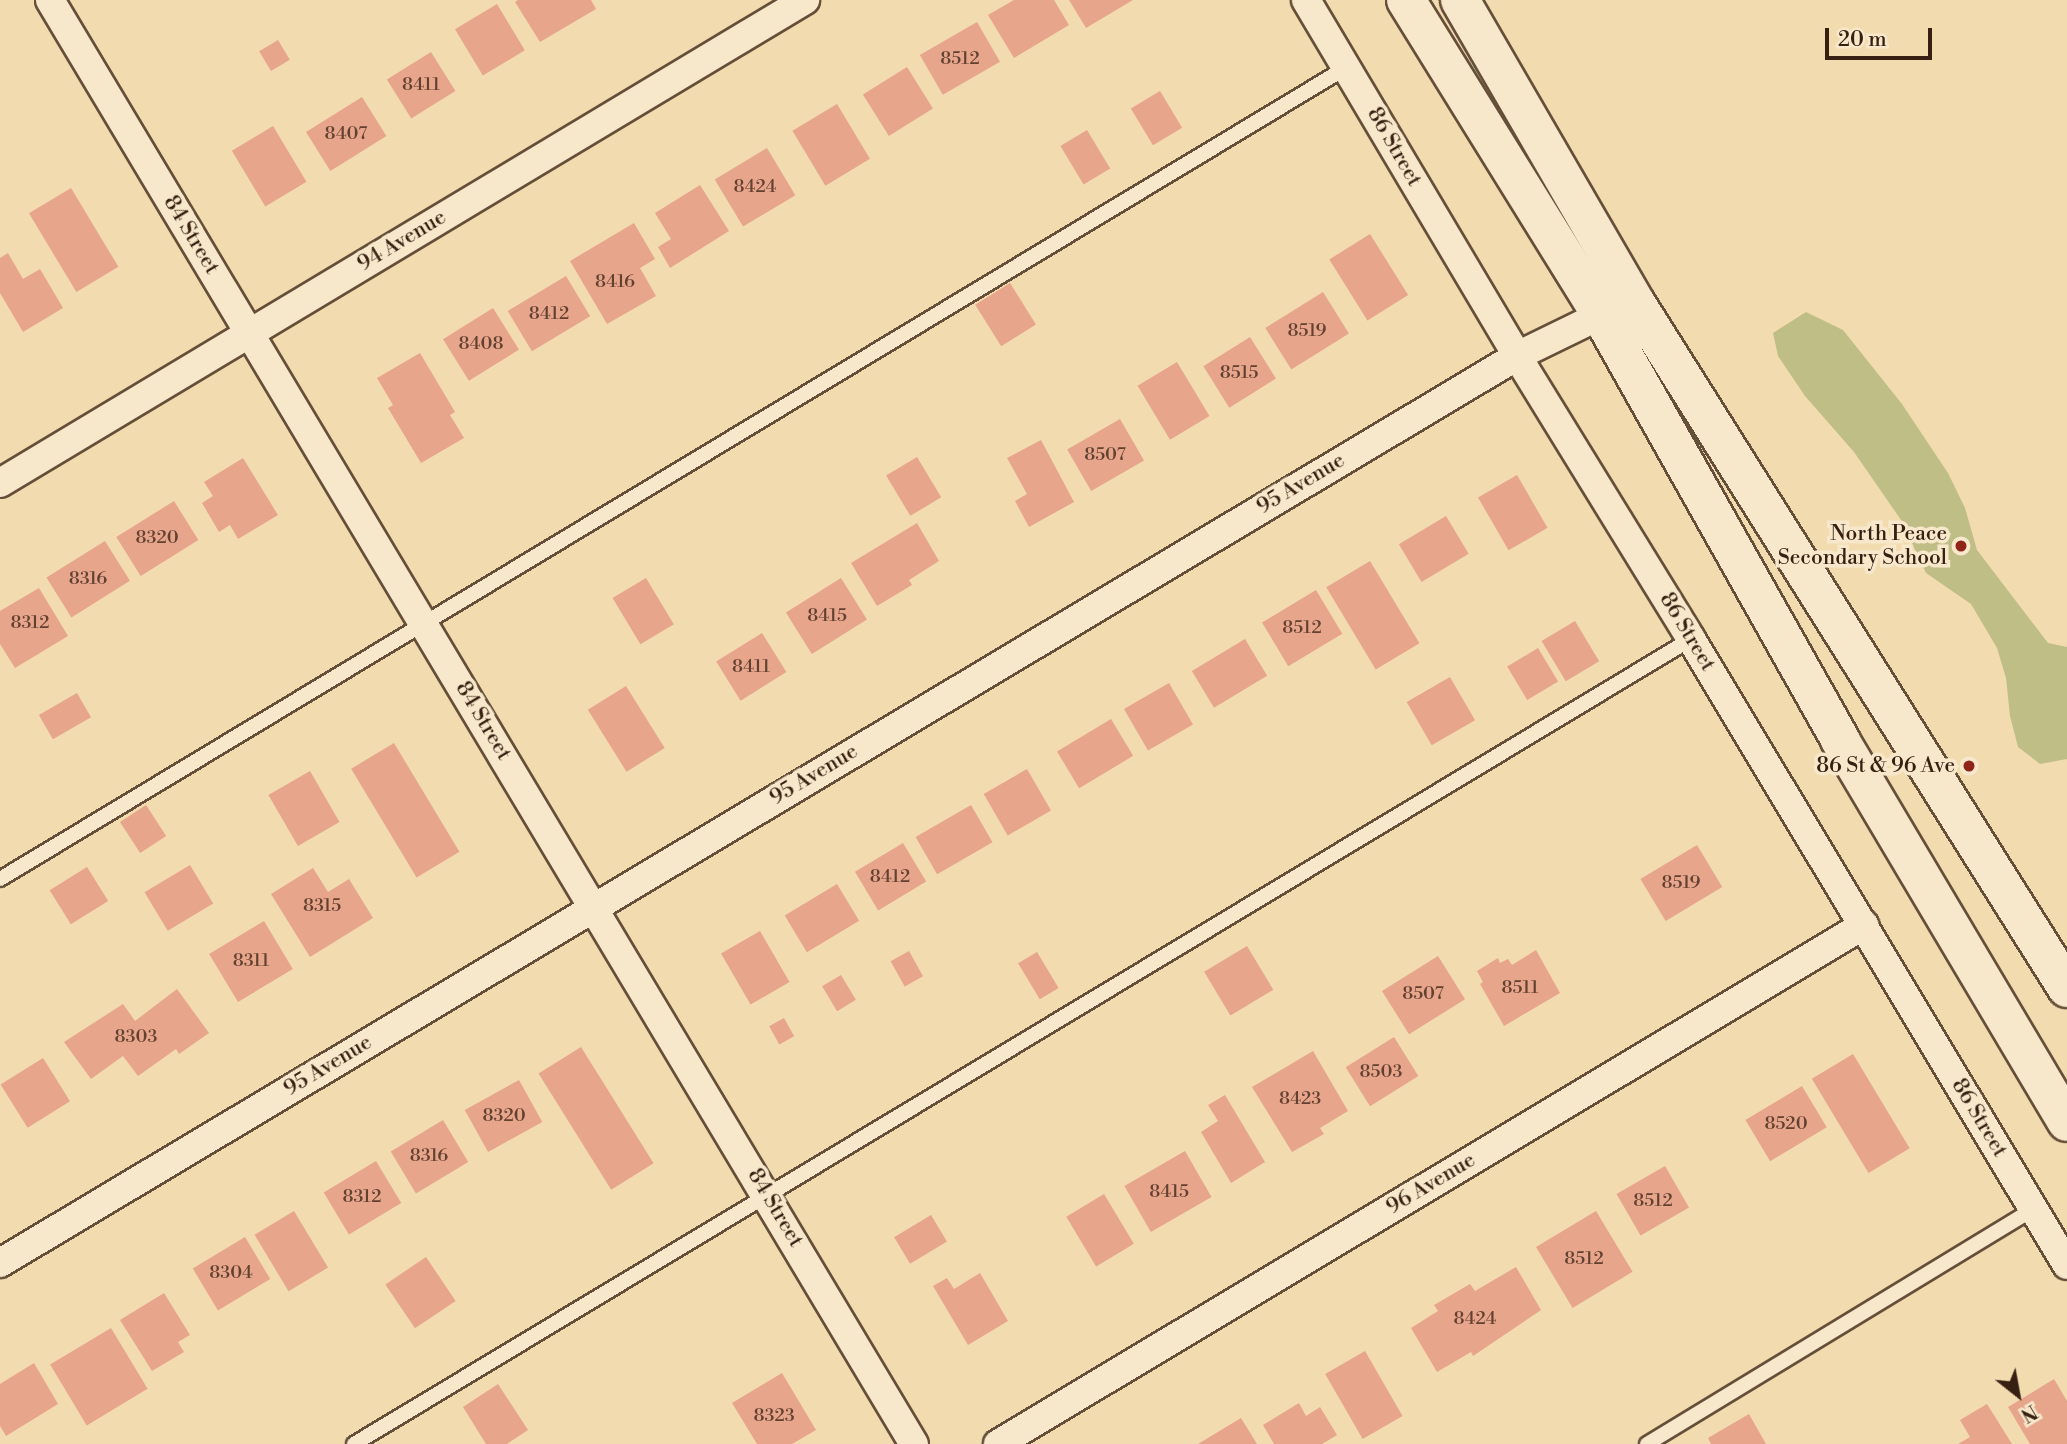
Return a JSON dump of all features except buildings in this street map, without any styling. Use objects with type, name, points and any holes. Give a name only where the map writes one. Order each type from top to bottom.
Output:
[{"type":"main road","points":[[1406,0],[1619,310],[2067,988]]},
{"type":"main road","points":[[1460,0],[1840,740],[2064,1110]]},
{"type":"street","name":"84 Street","points":[[50,0],[768,1195],[914,1444]]},
{"type":"street","name":"94 Avenue","points":[[0,483],[805,0]]},
{"type":"street","name":"86 Street","points":[[1306,0],[1517,356],[1691,639],[2067,1265]]},
{"type":"street","name":"95 Avenue","points":[[0,1263],[1517,356],[1619,310]]},
{"type":"street","name":"96 Avenue","points":[[998,1444],[1864,925]]},
{"type":"lane","points":[[0,879],[426,625],[1347,67]]},
{"type":"lane","points":[[354,1444],[1691,639]]},
{"type":"lane","points":[[1647,1444],[2034,1209]]},
{"type":"shaded area","points":[[1806,312],[1843,330],[1902,404],[1948,473],[1965,508],[1977,550],[2048,643],[2067,647],[2067,759],[2040,764],[2018,747],[2010,716],[2006,678],[1997,648],[1971,604],[1926,573],[1901,520],[1854,452],[1805,396],[1778,356],[1773,333]]},
{"type":"place","name":"North Peace Secondary School","points":[[1961,546]]},
{"type":"place","name":"86 St & 96 Ave","points":[[1969,766]]}]
